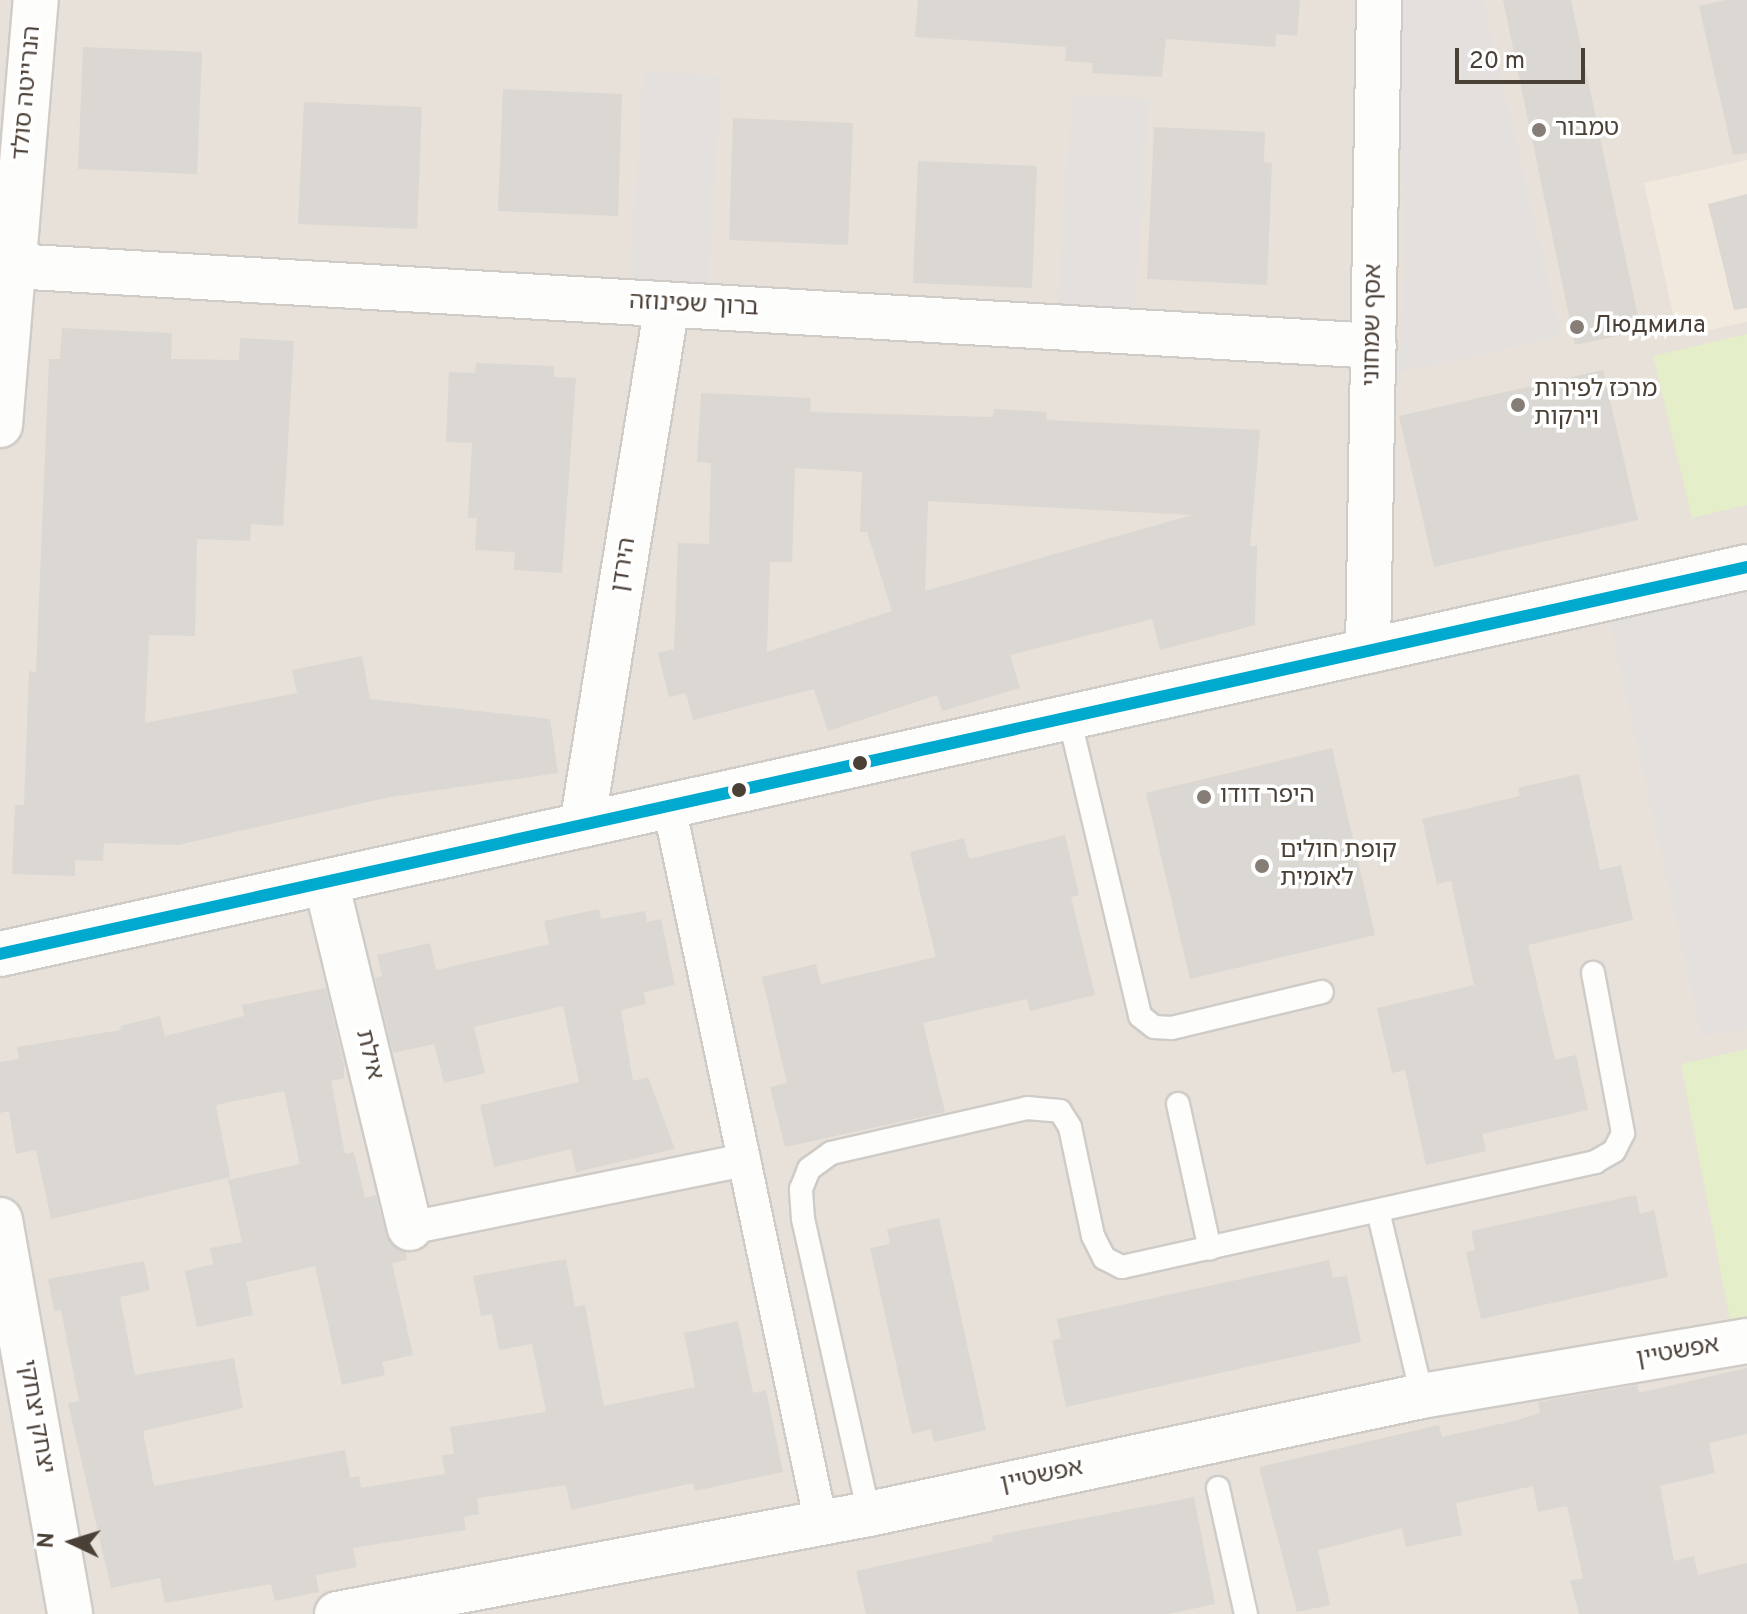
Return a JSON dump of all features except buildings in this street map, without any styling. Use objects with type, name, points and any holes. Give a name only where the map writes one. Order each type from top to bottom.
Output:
[{"type":"street","name":"הנרייטה סולד","points":[[0,425],[36,0]]},
{"type":"street","name":"אסף שמחוני","points":[[1368,651],[1379,0]]},
{"type":"street","name":"ברוך שפינוזה","points":[[13,266],[1374,346]]},
{"type":"street","name":"הירדן","points":[[582,825],[667,305]]},
{"type":"street","points":[[0,954],[1747,567]]},
{"type":"street","points":[[669,806],[821,1523]]},
{"type":"street","name":"אילת","points":[[326,882],[410,1228]]},
{"type":"street","points":[[410,1228],[744,1160]]},
{"type":"street","name":"יצחק יצחקי","points":[[0,1220],[70,1614]]},
{"type":"street","name":"אפשטיין","points":[[337,1614],[516,1598],[821,1523],[1422,1396],[1747,1341]]},
{"type":"lane","points":[[1069,717],[1140,1016],[1154,1027],[1172,1028],[1322,992]]},
{"type":"lane","points":[[869,1514],[803,1219],[801,1189],[809,1169],[831,1153],[1027,1108],[1060,1111],[1070,1127],[1093,1236],[1104,1258],[1122,1267],[1595,1162],[1614,1151],[1623,1133],[1621,1104],[1593,973]]},
{"type":"lane","points":[[1178,1104],[1210,1249]]},
{"type":"lane","points":[[1378,1211],[1422,1396]]},
{"type":"lane","points":[[1218,1488],[1246,1614]]},
{"type":"shaded area","points":[[0,0],[1747,0],[1747,1614],[0,1614]]},
{"type":"shaded area","points":[[1397,0],[1483,0],[1561,336],[1399,373],[1405,268]]},
{"type":"shaded area","points":[[644,71],[721,76],[707,286],[630,281]]},
{"type":"shaded area","points":[[1072,95],[1149,99],[1135,310],[1058,304]]},
{"type":"shaded area","points":[[1747,160],[1747,322],[1678,337],[1644,183]]},
{"type":"shaded area","points":[[1747,567],[1747,1028],[1702,1037],[1605,598]]},
{"type":"green space","points":[[1747,334],[1747,505],[1692,518],[1653,356]]},
{"type":"green space","points":[[1747,1049],[1747,1322],[1731,1325],[1681,1064]]},
{"type":"transit line","points":[[0,954],[1747,567]]},
{"type":"place","name":"טמבור","points":[[1539,130]]},
{"type":"place","name":"Людмила","points":[[1577,327]]},
{"type":"place","name":"מרכז לפירות וירקות","points":[[1518,405]]},
{"type":"place","name":"היפר דודו","points":[[1204,797]]},
{"type":"place","name":"קופת חולים לאומית","points":[[1262,866]]}]
